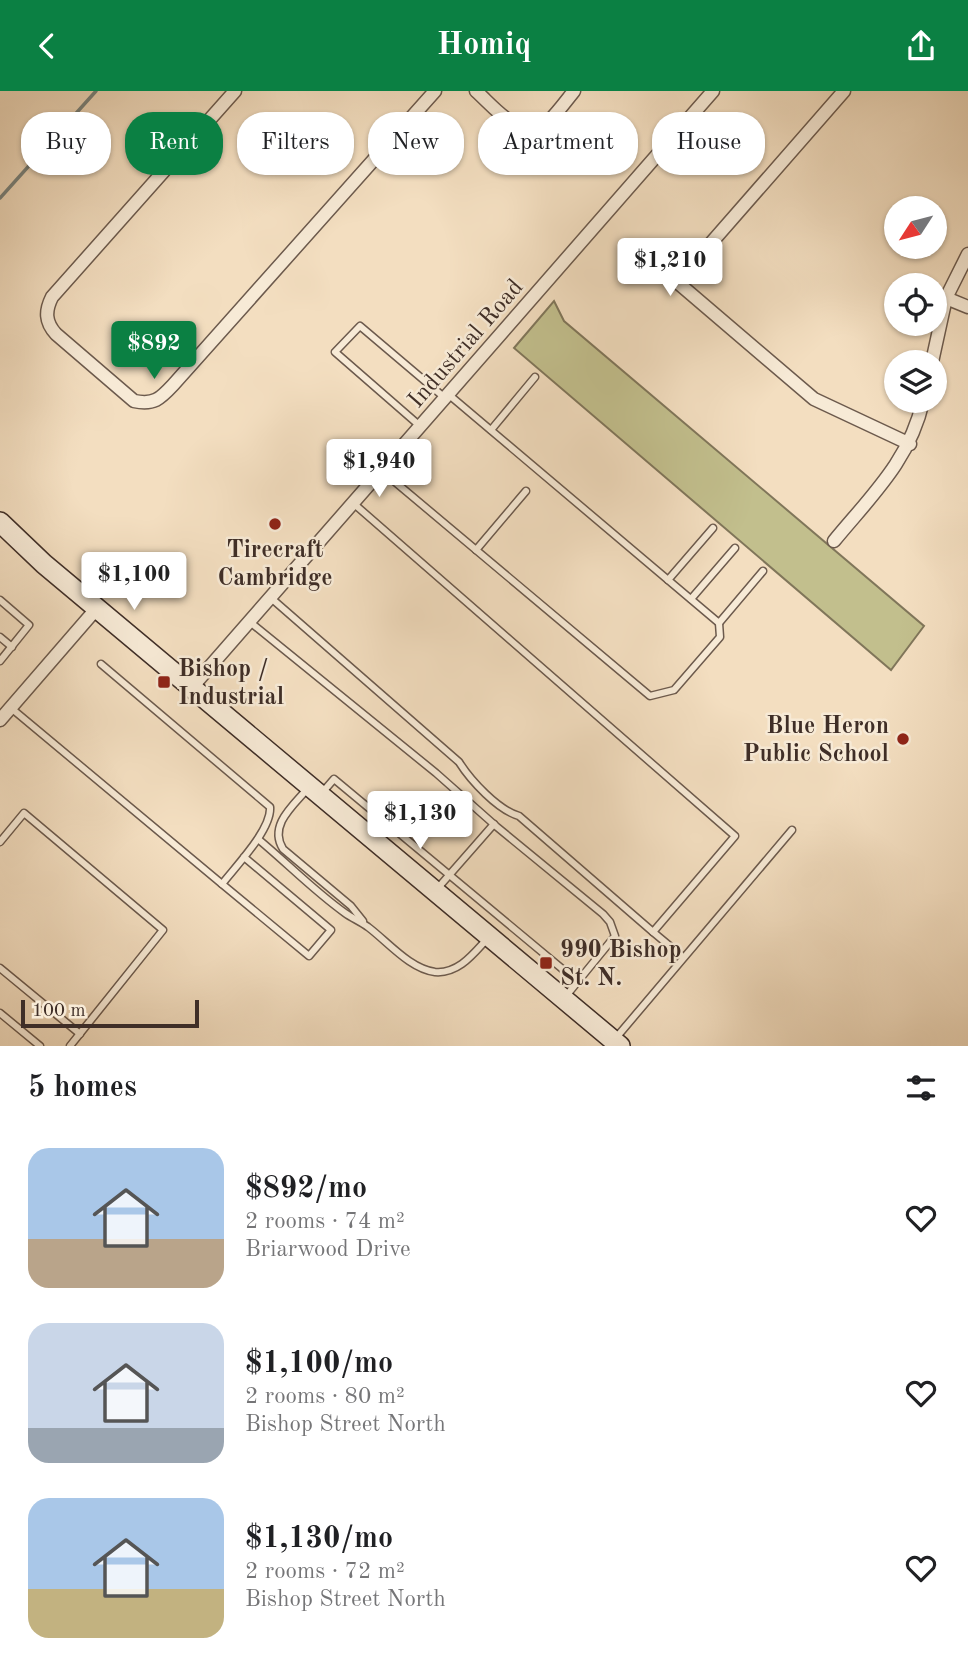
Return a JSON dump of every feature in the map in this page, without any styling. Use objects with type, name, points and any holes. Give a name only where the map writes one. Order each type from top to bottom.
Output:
[{"type":"main road","points":[[0,522],[97,608],[617,1043]]},
{"type":"street","points":[[235,91],[52,297],[48,306],[46,316],[49,326],[56,334],[134,401],[147,404],[161,397],[173,385],[435,91]]},
{"type":"street","points":[[476,91],[520,128],[530,130],[541,127],[550,120],[574,91]]},
{"type":"street","name":"Industrial Road","points":[[193,686],[713,91]]},
{"type":"street","points":[[844,91],[677,282],[814,399],[910,444]]},
{"type":"street","points":[[947,296],[968,254]]},
{"type":"street","points":[[947,298],[968,307]]},
{"type":"street","points":[[834,541],[894,468],[910,444],[920,413]]},
{"type":"street","points":[[0,720],[97,608]]},
{"type":"lane","points":[[420,426],[335,352],[360,326],[491,430],[719,623]]},
{"type":"lane","points":[[491,430],[535,377]]},
{"type":"lane","points":[[382,471],[650,696],[674,690],[720,638],[719,623],[763,571]]},
{"type":"lane","points":[[476,550],[526,491]]},
{"type":"lane","points":[[354,503],[735,836],[653,932]]},
{"type":"lane","points":[[668,580],[713,529]]},
{"type":"lane","points":[[691,599],[735,548]]},
{"type":"lane","points":[[271,598],[459,762],[468,777],[509,813],[519,816],[683,957]]},
{"type":"lane","points":[[0,600],[29,625],[0,661]]},
{"type":"lane","points":[[250,622],[436,773],[610,922],[615,936],[564,998]]},
{"type":"lane","points":[[0,636],[12,646]]},
{"type":"lane","points":[[101,664],[270,807],[270,815],[258,839],[222,884]]},
{"type":"lane","points":[[11,707],[309,955],[331,930],[244,857]]},
{"type":"lane","points":[[366,925],[351,906],[283,849],[277,840],[277,830],[281,822],[316,790],[334,779],[578,982]]},
{"type":"lane","points":[[0,842],[24,813],[163,930],[70,1046]]},
{"type":"lane","points":[[436,891],[494,824]]},
{"type":"lane","points":[[617,1043],[683,957],[792,830]]},
{"type":"lane","points":[[258,839],[345,913],[366,925],[422,968],[434,972],[455,968],[467,960],[490,936]]},
{"type":"lane","points":[[0,968],[80,1034]]},
{"type":"lane","points":[[0,1013],[40,1046]]},
{"type":"shaded area","points":[[554,301],[564,321],[924,626],[891,670],[514,348]]},
{"type":"waterway","points":[[0,198],[96,91]]},
{"type":"place","name":"Tirecraft Cambridge","points":[[275,524]]},
{"type":"place","name":"Bishop / Industrial","points":[[164,682]]},
{"type":"place","name":"Blue Heron Public School","points":[[903,739]]},
{"type":"place","name":"990 Bishop St. N.","points":[[546,963]]}]
